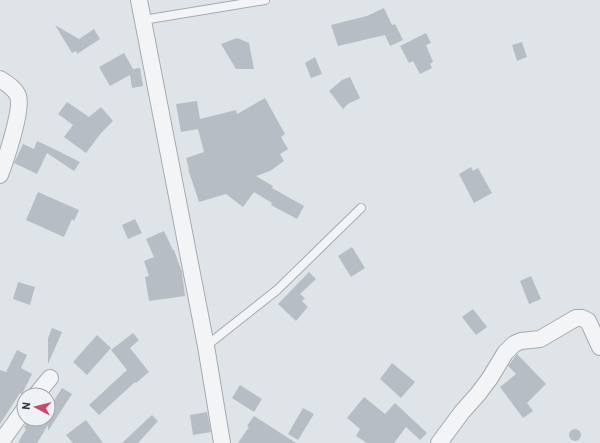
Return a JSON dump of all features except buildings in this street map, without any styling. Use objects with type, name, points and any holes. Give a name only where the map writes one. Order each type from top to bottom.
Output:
[{"type":"street","points":[[138,0],[206,346],[222,443]]},
{"type":"street","points":[[0,79],[12,87],[18,97],[17,118],[6,160],[0,175]]},
{"type":"street","points":[[439,443],[490,378],[505,353],[514,344],[521,341],[540,339],[576,318],[582,318],[588,321],[600,347]]},
{"type":"street","points":[[43,387],[50,378]]},
{"type":"street","points":[[0,443],[16,421]]},
{"type":"lane","points":[[143,20],[266,0]]},
{"type":"lane","points":[[206,346],[277,290],[361,208]]}]
